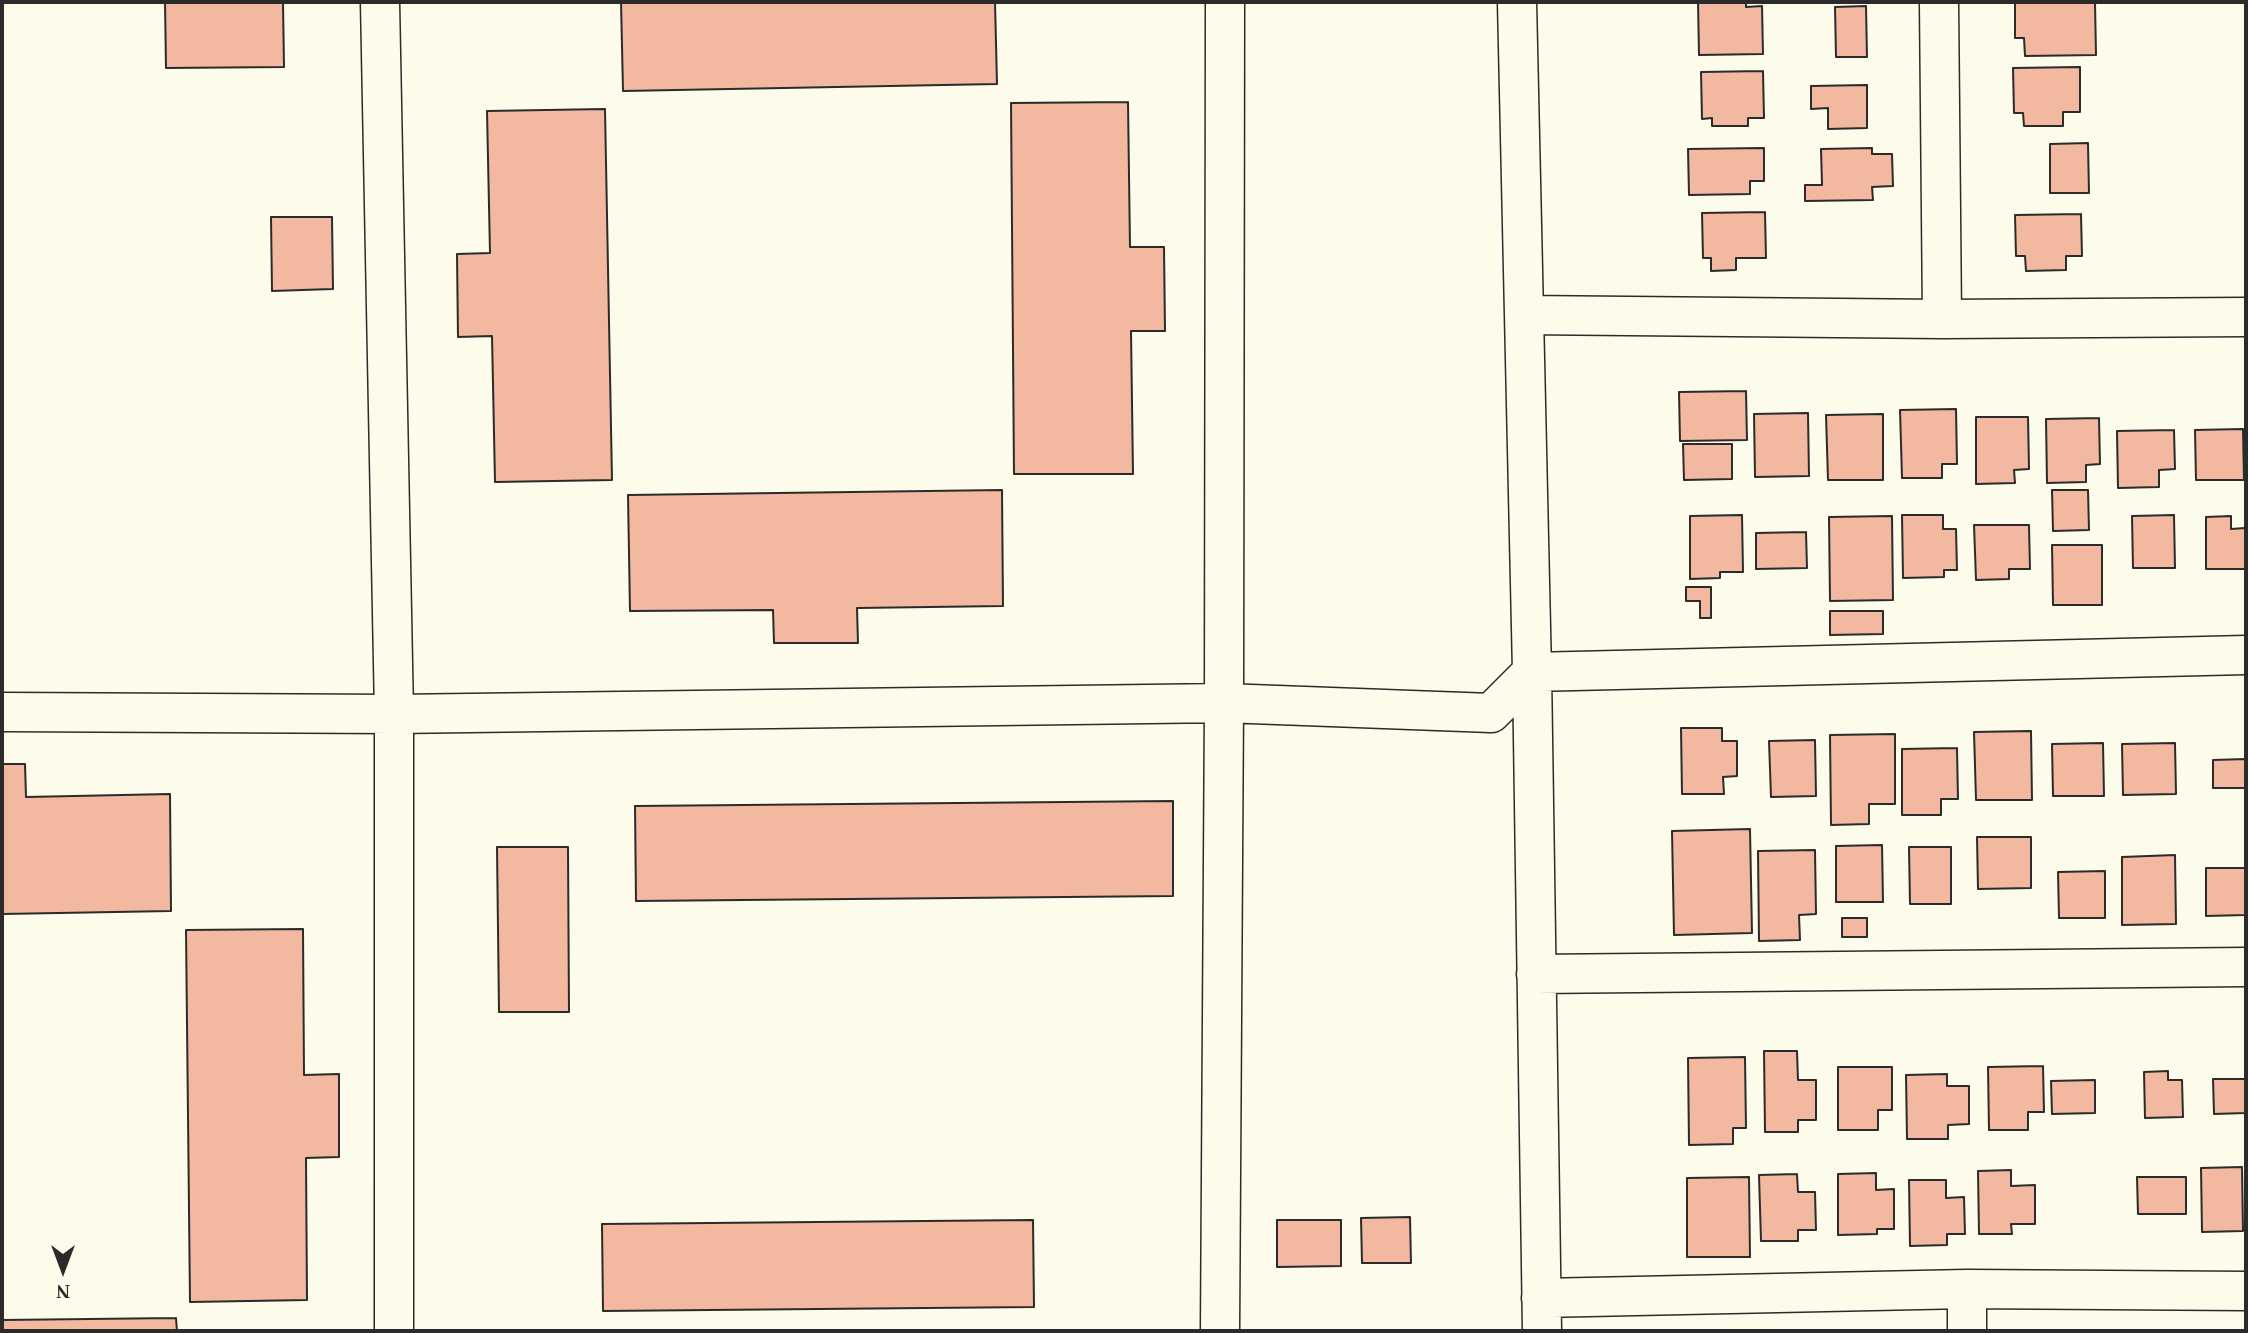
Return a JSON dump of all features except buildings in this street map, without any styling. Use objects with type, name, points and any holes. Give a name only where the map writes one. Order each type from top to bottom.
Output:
[{"type":"street","points":[[380,2],[394,714],[394,1331]]},
{"type":"street","points":[[1220,1331],[1225,2]]},
{"type":"street","points":[[1517,2],[1532,672],[1542,1315],[1967,1289],[2246,1291]]},
{"type":"street","points":[[1939,2],[1942,318]]},
{"type":"street","points":[[1524,315],[2246,317]]},
{"type":"street","points":[[2,712],[394,714],[1224,703],[1491,713],[1532,672],[2246,655]]},
{"type":"street","points":[[1536,974],[2246,967]]},
{"type":"street","points":[[1967,1289],[1967,1331]]}]
